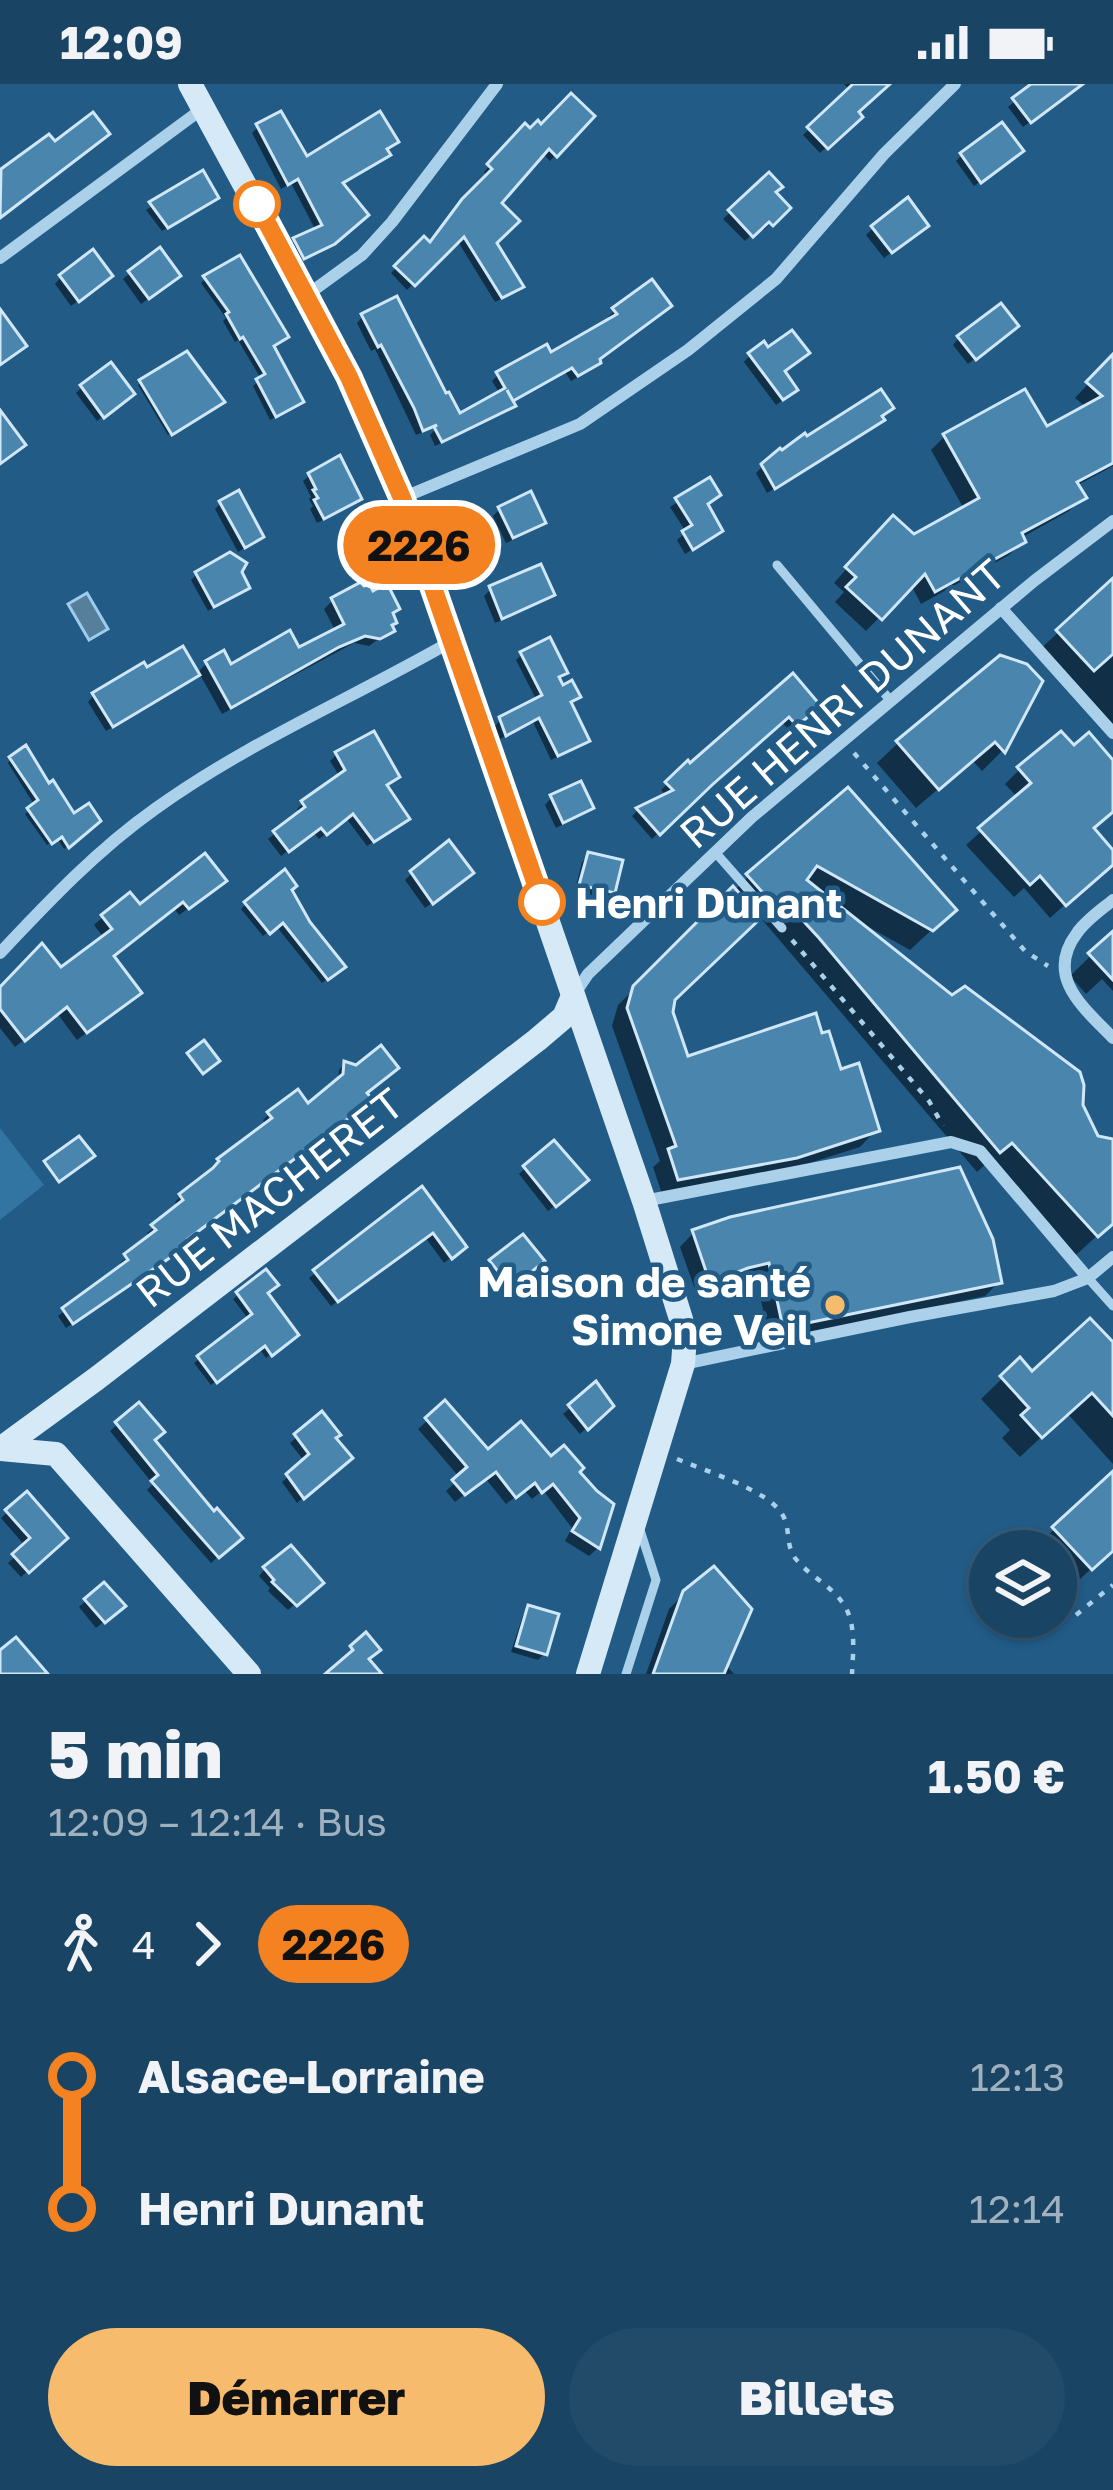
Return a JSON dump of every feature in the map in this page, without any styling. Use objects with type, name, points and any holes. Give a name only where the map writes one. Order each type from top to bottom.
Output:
[{"type":"street","points":[[190,84],[349,377],[402,498],[681,1319],[683,1364],[588,1674]]},
{"type":"street","points":[[307,295],[362,255],[497,84]]},
{"type":"street","points":[[402,498],[580,424],[688,350],[776,279],[884,154],[956,84]]},
{"type":"street","points":[[0,258],[203,109]]},
{"type":"street","name":"RUE HENRI DUNANT","points":[[573,996],[588,974],[752,817],[1001,608],[1113,521]]},
{"type":"street","points":[[1001,608],[1113,734]]},
{"type":"street","points":[[0,953],[77,871],[154,809],[242,752],[452,641]]},
{"type":"street","points":[[1113,900],[1078,931],[1067,950],[1064,977],[1075,998],[1113,1038]]},
{"type":"street","name":"RUE MACHERET","points":[[0,1449],[537,1040],[564,1017],[573,996]]},
{"type":"street","points":[[644,1202],[952,1142],[980,1151],[1088,1278]]},
{"type":"street","points":[[683,1364],[1054,1291],[1088,1278],[1113,1257]]},
{"type":"street","points":[[57,1408],[56,1454],[249,1674]]},
{"type":"street","points":[[0,1449],[56,1454]]},
{"type":"lane","points":[[777,565],[890,700]]},
{"type":"lane","points":[[715,852],[782,928]]},
{"type":"lane","points":[[1088,1278],[1113,1306]]},
{"type":"lane","points":[[626,1674],[656,1580],[635,1516]]},
{"type":"path","points":[[844,739],[1025,951],[1064,977]]},
{"type":"path","points":[[782,928],[929,1101],[952,1142]]},
{"type":"path","points":[[656,1450],[775,1506],[784,1517],[788,1546],[797,1561],[842,1601],[852,1624],[852,1674]]},
{"type":"path","points":[[1077,1614],[1113,1585]]},
{"type":"shaded area","points":[[87,593],[108,629],[89,640],[68,604]]},
{"type":"shaded area","points":[[0,1128],[44,1185],[0,1220]]},
{"type":"building","points":[[853,84],[890,84],[828,149],[807,127]]},
{"type":"building","points":[[1031,84],[1083,84],[1031,123],[1012,98]]},
{"type":"building","points":[[571,93],[595,116],[557,157],[549,149],[502,203],[520,221],[497,243],[524,287],[502,298],[464,237],[415,286],[394,266],[424,236],[430,242],[492,169],[487,164],[525,123],[530,128],[538,120],[541,124]]},
{"type":"building","points":[[281,111],[307,156],[380,111],[399,142],[387,149],[391,155],[343,183],[369,215],[335,244],[304,259],[293,238],[322,225],[298,179],[288,185],[256,124]]},
{"type":"building","points":[[93,112],[110,134],[0,218],[1,169],[49,134],[55,141]]},
{"type":"building","points":[[1002,122],[1024,151],[981,183],[960,153]]},
{"type":"building","points":[[203,170],[219,198],[168,228],[149,202]]},
{"type":"building","points":[[769,172],[783,187],[776,192],[791,208],[753,237],[728,210]]},
{"type":"building","points":[[908,197],[929,226],[892,253],[871,226]]},
{"type":"building","points":[[160,247],[181,276],[149,299],[128,271]]},
{"type":"building","points":[[93,249],[113,276],[79,302],[59,275]]},
{"type":"building","points":[[240,255],[289,337],[274,346],[304,402],[276,417],[256,379],[265,374],[203,276]]},
{"type":"building","points":[[652,279],[672,306],[600,359],[601,363],[578,376],[572,368],[513,401],[516,406],[442,442],[437,425],[423,431],[361,314],[397,296],[460,413],[505,388],[496,372],[547,344],[551,352],[617,314],[612,308]]},
{"type":"building","points":[[1001,303],[1019,326],[976,360],[957,336]]},
{"type":"building","points":[[0,309],[27,346],[0,365]]},
{"type":"building","points":[[792,330],[810,353],[785,371],[798,390],[783,400],[748,353],[764,341],[768,347]]},
{"type":"building","points":[[187,351],[225,402],[172,435],[139,380]]},
{"type":"building","points":[[1113,354],[1113,463],[1077,482],[1087,498],[1022,533],[1026,542],[935,592],[925,574],[882,620],[846,587],[856,577],[845,567],[893,515],[914,534],[979,498],[943,434],[1025,389],[1047,426],[1102,396],[1086,382]]},
{"type":"building","points":[[111,362],[135,394],[104,418],[80,385]]},
{"type":"building","points":[[881,389],[894,408],[882,416],[885,420],[775,489],[761,464]]},
{"type":"building","points":[[0,410],[26,445],[0,464]]},
{"type":"building","points":[[340,455],[362,499],[324,519],[308,473]]},
{"type":"building","points":[[710,477],[721,495],[708,504],[723,531],[693,550],[682,531],[692,525],[675,498]]},
{"type":"building","points":[[239,490],[264,537],[245,548],[219,501]]},
{"type":"building","points":[[531,491],[546,523],[513,538],[498,507]]},
{"type":"building","points":[[230,552],[247,563],[242,572],[250,588],[214,607],[195,572]]},
{"type":"building","points":[[541,564],[555,595],[502,619],[489,586]]},
{"type":"building","points":[[1113,578],[1113,654],[1094,671],[1056,630]]},
{"type":"building","points":[[361,582],[373,591],[387,583],[400,609],[393,613],[395,631],[339,647],[231,708],[205,661],[224,650],[231,664],[290,630],[299,647],[344,624],[331,598]]},
{"type":"building","points":[[550,637],[568,673],[559,677],[563,685],[572,680],[581,697],[571,702],[590,741],[558,756],[539,718],[506,736],[499,717],[542,695],[520,652]]},
{"type":"building","points":[[183,646],[200,675],[113,727],[92,693],[144,662],[147,667]]},
{"type":"building","points":[[1000,655],[1027,664],[1043,681],[1005,753],[995,742],[939,790],[896,741]]},
{"type":"building","points":[[793,673],[821,706],[797,726],[789,717],[660,835],[636,808],[673,790],[665,782]]},
{"type":"building","points":[[374,731],[400,777],[387,785],[410,819],[374,842],[353,814],[327,835],[321,828],[289,852],[273,831],[305,807],[301,801],[345,770],[335,752]]},
{"type":"building","points":[[1061,731],[1074,745],[1089,732],[1113,760],[1113,812],[1094,828],[1113,850],[1113,865],[1066,906],[1040,876],[1030,885],[978,828],[1031,783],[1017,767]]},
{"type":"building","points":[[26,745],[74,813],[89,803],[101,821],[69,848],[62,837],[52,844],[27,808],[38,800],[9,757]]},
{"type":"building","points":[[581,781],[594,808],[563,823],[550,795]]},
{"type":"building","points":[[848,787],[957,910],[933,931],[817,866],[807,880],[952,995],[965,986],[1080,1072],[1083,1105],[1098,1136],[1113,1139],[1113,1224],[1098,1237],[1012,1143],[1000,1153],[819,938],[782,898],[774,905],[746,874]]},
{"type":"building","points":[[449,840],[474,873],[433,904],[410,871]]},
{"type":"building","points":[[588,852],[623,860],[615,893],[579,885]]},
{"type":"building","points":[[205,853],[227,881],[189,909],[183,902],[114,956],[142,993],[87,1033],[67,1007],[25,1041],[0,1009],[0,987],[42,943],[61,967],[112,929],[101,915],[130,892],[140,904]]},
{"type":"building","points":[[285,869],[297,886],[292,890],[310,922],[346,967],[328,980],[283,923],[270,934],[244,902]]},
{"type":"building","points":[[733,886],[761,918],[675,1000],[673,1012],[688,1056],[816,1013],[822,1033],[829,1031],[841,1069],[859,1063],[880,1131],[797,1158],[678,1180],[668,1149],[676,1146],[627,1008],[633,986]]},
{"type":"building","points":[[1113,931],[1113,980],[1088,953]]},
{"type":"building","points":[[204,1040],[220,1061],[203,1074],[187,1053]]},
{"type":"building","points":[[381,1045],[399,1068],[367,1093],[373,1100],[188,1239],[191,1242],[171,1257],[73,1324],[62,1308],[128,1260],[124,1254],[156,1230],[151,1225],[183,1200],[179,1194],[272,1118],[267,1112],[298,1089],[308,1103],[343,1074],[344,1061],[356,1065]]},
{"type":"building","points":[[79,1136],[95,1156],[59,1182],[44,1161]]},
{"type":"building","points":[[554,1140],[589,1180],[556,1207],[523,1166]]},
{"type":"building","points":[[960,1167],[993,1239],[1002,1283],[783,1328],[769,1263],[710,1283],[692,1230],[730,1217]]},
{"type":"building","points":[[422,1186],[467,1247],[452,1259],[433,1233],[338,1302],[313,1270]]},
{"type":"building","points":[[523,1234],[545,1261],[511,1288],[489,1260]]},
{"type":"building","points":[[266,1269],[279,1285],[268,1293],[299,1335],[272,1356],[265,1346],[217,1383],[197,1356],[252,1314],[236,1292]]},
{"type":"building","points":[[1090,1318],[1113,1342],[1113,1416],[1092,1393],[1042,1438],[1021,1415],[1029,1408],[1000,1376],[1020,1357],[1032,1371]]},
{"type":"building","points":[[596,1381],[614,1406],[588,1430],[568,1405]]},
{"type":"building","points":[[445,1400],[488,1449],[521,1421],[551,1456],[564,1445],[584,1468],[580,1472],[614,1504],[600,1549],[572,1531],[580,1518],[553,1484],[542,1493],[535,1483],[516,1498],[496,1472],[465,1495],[452,1480],[467,1467],[425,1418]]},
{"type":"building","points":[[139,1402],[165,1432],[155,1440],[243,1538],[219,1558],[151,1481],[158,1475],[115,1422]]},
{"type":"building","points":[[322,1411],[353,1458],[304,1499],[286,1474],[309,1454],[294,1434]]},
{"type":"building","points":[[1113,1471],[1113,1551],[1092,1570],[1077,1554],[1077,1530],[1052,1527]]},
{"type":"building","points":[[27,1491],[68,1538],[29,1573],[12,1554],[30,1538],[5,1510]]},
{"type":"building","points":[[291,1545],[324,1583],[297,1606],[263,1567]]},
{"type":"building","points":[[714,1566],[752,1609],[724,1674],[653,1674],[683,1591]]},
{"type":"building","points":[[104,1582],[126,1606],[105,1623],[84,1599]]},
{"type":"building","points":[[528,1605],[559,1614],[547,1655],[516,1646]]},
{"type":"building","points":[[366,1632],[381,1650],[369,1659],[382,1674],[325,1674],[353,1650],[350,1646]]},
{"type":"building","points":[[16,1637],[48,1674],[0,1674],[0,1650]]},
{"type":"bus line","name":"2226","points":[[257,204],[349,377],[402,498],[542,902]]},
{"type":"place","name":"Henri Dunant","points":[[542,902]]},
{"type":"place","name":"Maison de santé Simone Veil","points":[[835,1305]]}]
